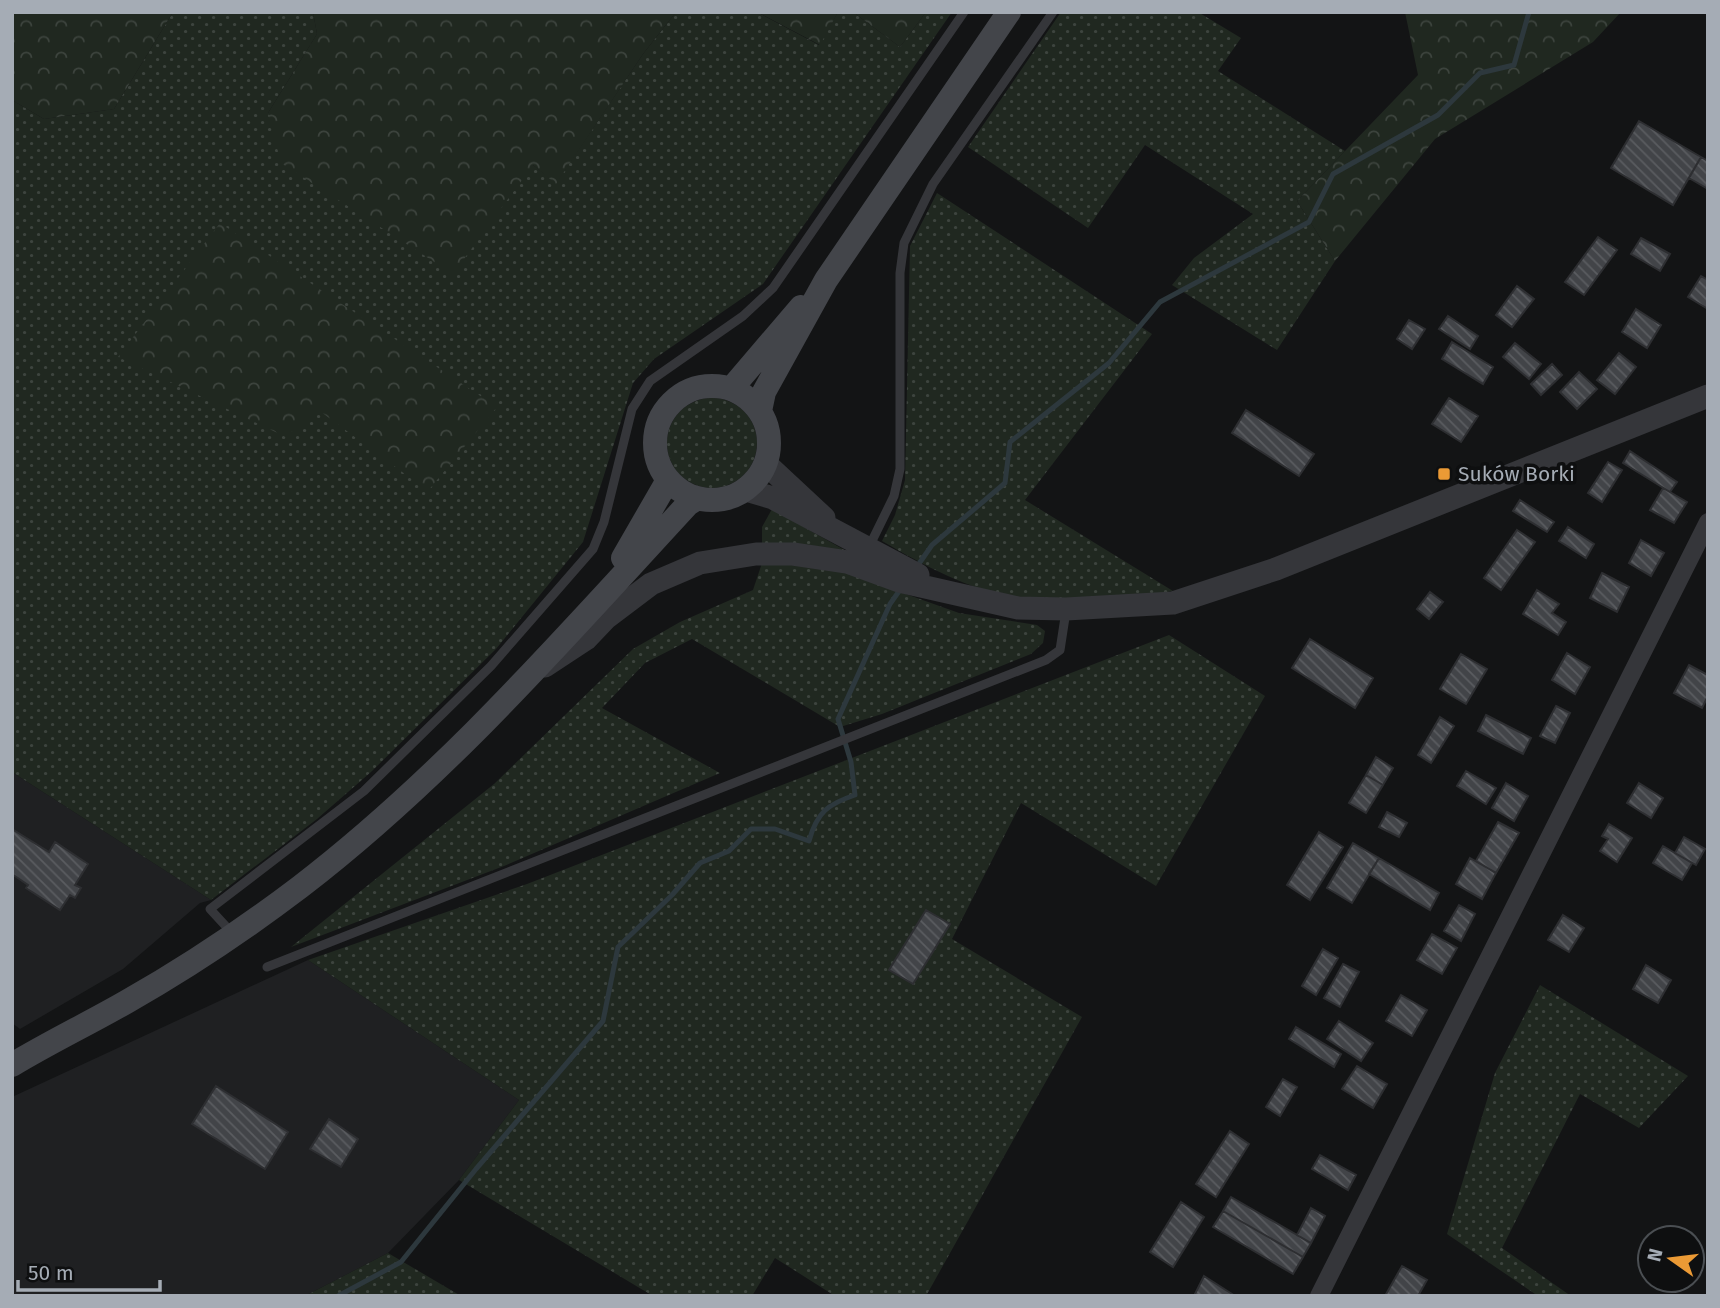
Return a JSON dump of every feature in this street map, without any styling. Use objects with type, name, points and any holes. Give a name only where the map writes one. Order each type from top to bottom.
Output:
[{"type":"main road","points":[[760,411],[764,392],[826,279],[1009,12]]},
{"type":"main road","points":[[731,388],[826,279]]},
{"type":"main road","points":[[694,388],[731,388],[752,401],[760,411],[770,437],[766,464],[746,490],[722,500],[696,499],[668,480],[661,469],[655,445],[659,421],[673,401],[694,388]]},
{"type":"main road","points":[[592,607],[660,498],[668,480]]},
{"type":"main road","points":[[18,1060],[129,1000],[233,935],[310,879],[407,800],[532,675],[592,607],[688,504],[696,499]]},
{"type":"street","points":[[532,675],[586,639],[606,618],[651,584],[700,563],[756,554],[793,554],[847,562],[1018,608],[1155,606],[1247,579],[1708,396]]},
{"type":"street","points":[[766,464],[839,532]]},
{"type":"street","points":[[746,490],[773,498],[839,532],[909,577]]},
{"type":"street","points":[[1319,1296],[1708,523]]},
{"type":"lane","points":[[233,935],[210,909],[364,791],[491,666],[593,549],[604,522],[632,409],[650,381],[743,317],[773,288],[964,12]]},
{"type":"lane","points":[[867,548],[894,496],[900,469],[900,273],[904,243],[933,184],[1053,12]]},
{"type":"lane","points":[[267,967],[1046,660],[1060,650],[1066,609]]},
{"type":"shaded area","points":[[12,772],[211,900],[200,903],[123,969],[20,1029],[12,1023]]},
{"type":"shaded area","points":[[308,960],[519,1100],[459,1180],[388,1253],[305,1296],[12,1296],[12,1097]]},
{"type":"green space","points":[[12,12],[173,12],[114,109],[44,119],[12,100]]},
{"type":"green space","points":[[173,12],[313,12],[317,34],[268,113],[533,165],[556,183],[643,54],[676,12],[757,12],[819,45],[838,12],[853,12],[900,47],[926,12],[952,12],[763,284],[654,359],[633,383],[583,542],[496,649],[371,772],[317,819],[211,900],[12,772],[12,100],[44,119],[114,109]]},
{"type":"green space","points":[[313,12],[676,12],[643,54],[556,184],[533,165],[453,274],[281,163],[268,113],[317,34]]},
{"type":"green space","points":[[757,12],[838,12],[820,45]]},
{"type":"green space","points":[[853,12],[926,12],[900,47]]},
{"type":"green space","points":[[1061,12],[1198,12],[1241,38],[1218,71],[1345,151],[1297,201],[1335,261],[1277,350],[1172,285],[1194,258],[1253,214],[1145,145],[1088,228],[968,147]]},
{"type":"green space","points":[[1405,12],[1621,12],[1593,42],[1435,139],[1335,261],[1297,201],[1418,75]]},
{"type":"green space","points":[[937,193],[1152,334],[1025,500],[1173,591],[1077,601],[1021,599],[966,584],[882,541],[895,515],[905,480],[910,246]]},
{"type":"green space","points":[[220,223],[497,407],[428,491],[317,409],[286,437],[118,357]]},
{"type":"green space","points":[[703,398],[721,398],[737,405],[750,418],[757,434],[757,452],[750,468],[737,481],[721,488],[703,488],[687,481],[674,468],[667,452],[667,434],[674,418],[687,405]]},
{"type":"green space","points":[[772,509],[848,552],[762,545],[762,527]]},
{"type":"green space","points":[[763,560],[833,568],[959,613],[1037,625],[1045,631],[1043,643],[1031,654],[882,714],[840,727],[692,639],[645,663],[602,708],[720,773],[504,866],[291,947],[494,784],[633,649],[680,622],[753,590]]},
{"type":"green space","points":[[1169,635],[1265,696],[1156,886],[1021,803],[952,939],[1082,1017],[926,1296],[835,1296],[775,1258],[752,1296],[653,1296],[459,1180],[519,1100],[308,960],[527,884]]},
{"type":"green space","points":[[1540,985],[1688,1076],[1639,1128],[1580,1094],[1502,1248],[1571,1296],[1538,1296],[1447,1234],[1495,1073]]},
{"type":"green space","points":[[388,1253],[461,1296],[305,1296]]},
{"type":"building","points":[[1639,121],[1701,157],[1673,205],[1611,168]]},
{"type":"building","points":[[1701,157],[1708,161],[1708,189],[1689,178]]},
{"type":"building","points":[[1598,237],[1617,250],[1584,295],[1565,282]]},
{"type":"building","points":[[1641,238],[1670,254],[1660,271],[1631,254]]},
{"type":"building","points":[[1701,276],[1708,280],[1708,309],[1688,297]]},
{"type":"building","points":[[1517,286],[1534,299],[1512,327],[1496,315]]},
{"type":"building","points":[[1636,309],[1661,325],[1647,348],[1622,332]]},
{"type":"building","points":[[1448,316],[1478,336],[1470,349],[1439,329]]},
{"type":"building","points":[[1409,320],[1425,329],[1412,349],[1397,339]]},
{"type":"building","points":[[1452,342],[1493,367],[1483,384],[1442,359]]},
{"type":"building","points":[[1515,343],[1541,364],[1529,379],[1503,357]]},
{"type":"building","points":[[1619,353],[1636,367],[1615,394],[1597,380]]},
{"type":"building","points":[[1552,364],[1562,375],[1541,395],[1531,384]]},
{"type":"building","points":[[1579,372],[1597,389],[1577,409],[1560,392]]},
{"type":"building","points":[[1449,398],[1478,416],[1461,442],[1432,424]]},
{"type":"building","points":[[1246,410],[1314,454],[1299,476],[1232,433]]},
{"type":"building","points":[[1630,451],[1677,482],[1670,492],[1623,463]]},
{"type":"building","points":[[1608,462],[1622,470],[1602,502],[1588,493]]},
{"type":"building","points":[[1663,488],[1687,502],[1674,523],[1650,510]]},
{"type":"building","points":[[1520,500],[1554,522],[1547,532],[1513,511]]},
{"type":"building","points":[[1568,527],[1594,544],[1586,558],[1559,541]]},
{"type":"building","points":[[1517,530],[1535,542],[1501,590],[1484,578]]},
{"type":"building","points":[[1641,540],[1664,553],[1651,576],[1629,563]]},
{"type":"building","points":[[1602,573],[1629,587],[1617,612],[1590,598]]},
{"type":"building","points":[[1537,590],[1559,604],[1552,613],[1566,622],[1558,635],[1523,614]]},
{"type":"building","points":[[1430,592],[1443,602],[1429,619],[1417,609]]},
{"type":"building","points":[[1310,639],[1373,678],[1355,708],[1292,668]]},
{"type":"building","points":[[1567,653],[1590,667],[1575,694],[1552,680]]},
{"type":"building","points":[[1461,654],[1487,669],[1466,704],[1440,689]]},
{"type":"building","points":[[1689,665],[1708,675],[1708,696],[1702,708],[1674,693]]},
{"type":"building","points":[[1556,706],[1570,713],[1555,743],[1540,736]]},
{"type":"building","points":[[1486,715],[1531,738],[1523,754],[1478,731]]},
{"type":"building","points":[[1440,717],[1454,726],[1431,763],[1418,755]]},
{"type":"building","points":[[1376,757],[1393,768],[1383,785],[1366,775]]},
{"type":"building","points":[[1466,771],[1496,788],[1486,804],[1457,786]]},
{"type":"building","points":[[1366,775],[1383,785],[1366,813],[1349,803]]},
{"type":"building","points":[[1506,783],[1528,796],[1514,821],[1492,808]]},
{"type":"building","points":[[1639,783],[1663,798],[1651,818],[1627,803]]},
{"type":"building","points":[[1387,812],[1407,823],[1399,837],[1379,827]]},
{"type":"building","points":[[1498,822],[1519,833],[1496,873],[1476,861]]},
{"type":"building","points":[[1609,824],[1632,838],[1617,862],[1600,851],[1608,839],[1602,836]]},
{"type":"building","points":[[12,829],[49,852],[55,842],[88,864],[75,885],[81,888],[75,898],[70,895],[60,910],[26,888],[28,885],[12,874]]},
{"type":"building","points":[[1319,832],[1343,847],[1310,900],[1287,885]]},
{"type":"building","points":[[1684,837],[1705,849],[1696,865],[1675,853]]},
{"type":"building","points":[[1353,843],[1379,858],[1352,903],[1327,888]]},
{"type":"building","points":[[1663,846],[1692,863],[1682,880],[1653,863]]},
{"type":"building","points":[[1379,858],[1439,893],[1430,910],[1369,874]]},
{"type":"building","points":[[1470,858],[1496,873],[1482,899],[1456,884]]},
{"type":"building","points":[[1459,905],[1475,914],[1461,941],[1444,931]]},
{"type":"building","points":[[926,910],[950,924],[913,984],[889,970]]},
{"type":"building","points":[[1563,915],[1584,928],[1569,952],[1548,940]]},
{"type":"building","points":[[1432,934],[1457,948],[1442,974],[1417,960]]},
{"type":"building","points":[[1323,949],[1338,958],[1316,995],[1302,986]]},
{"type":"building","points":[[1343,964],[1359,972],[1340,1007],[1324,998]]},
{"type":"building","points":[[1646,965],[1671,980],[1658,1003],[1633,989]]},
{"type":"building","points":[[1401,995],[1427,1010],[1412,1036],[1386,1021]]},
{"type":"building","points":[[1339,1021],[1373,1043],[1361,1061],[1327,1039]]},
{"type":"building","points":[[1296,1027],[1341,1054],[1334,1067],[1289,1039]]},
{"type":"building","points":[[1357,1066],[1387,1084],[1373,1108],[1342,1089]]},
{"type":"building","points":[[1283,1079],[1297,1087],[1280,1116],[1266,1107]]},
{"type":"building","points":[[216,1086],[288,1132],[265,1169],[192,1124]]},
{"type":"building","points":[[329,1119],[358,1139],[341,1167],[310,1149]]},
{"type":"building","points":[[1230,1131],[1249,1144],[1216,1197],[1196,1184]]},
{"type":"building","points":[[1320,1155],[1356,1175],[1348,1190],[1312,1169]]},
{"type":"building","points":[[1231,1197],[1311,1243],[1303,1257],[1223,1211]]},
{"type":"building","points":[[1181,1202],[1204,1217],[1173,1267],[1150,1252]]},
{"type":"building","points":[[1311,1208],[1325,1216],[1311,1243],[1297,1235]]},
{"type":"building","points":[[1223,1211],[1303,1257],[1293,1274],[1213,1227]]},
{"type":"building","points":[[1402,1266],[1427,1280],[1418,1296],[1385,1296]]},
{"type":"building","points":[[1204,1276],[1235,1296],[1194,1296]]},
{"type":"waterway","points":[[916,568],[932,545],[1005,483],[1010,442],[1109,363],[1160,302],[1309,222],[1333,174],[1438,115],[1480,73],[1514,65],[1529,12]]},
{"type":"waterway","points":[[338,1296],[401,1262],[476,1169],[603,1021],[618,947],[672,895],[700,863],[729,851],[751,829],[775,829],[809,841],[825,810],[855,795],[851,762],[838,719],[890,604],[902,587]]},
{"type":"place","name":"Suków Borki","points":[[1444,474]]}]
